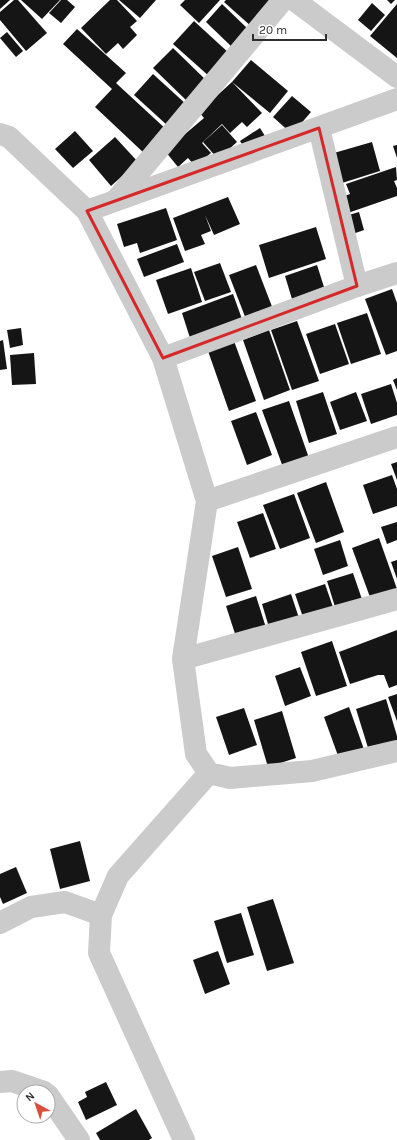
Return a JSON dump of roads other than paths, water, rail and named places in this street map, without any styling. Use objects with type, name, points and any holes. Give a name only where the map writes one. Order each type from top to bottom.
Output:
[{"type":"street","points":[[116,200],[282,0]]},
{"type":"street","points":[[294,0],[397,77]]},
{"type":"street","points":[[87,211],[397,99]]},
{"type":"street","points":[[319,128],[357,286]]},
{"type":"street","points":[[0,134],[9,137],[87,211],[163,358],[207,501],[183,659],[196,754],[209,773],[230,778],[312,771],[397,751]]},
{"type":"street","points":[[163,358],[357,286],[397,273]]},
{"type":"street","points":[[207,501],[397,437]]},
{"type":"street","points":[[183,659],[397,599]]},
{"type":"street","points":[[184,1140],[99,953],[101,915],[118,876],[209,773]]},
{"type":"street","points":[[0,923],[31,906],[65,902],[101,915]]},
{"type":"street","points":[[0,1082],[12,1081],[21,1084]]},
{"type":"street","points":[[56,1107],[79,1140]]}]
